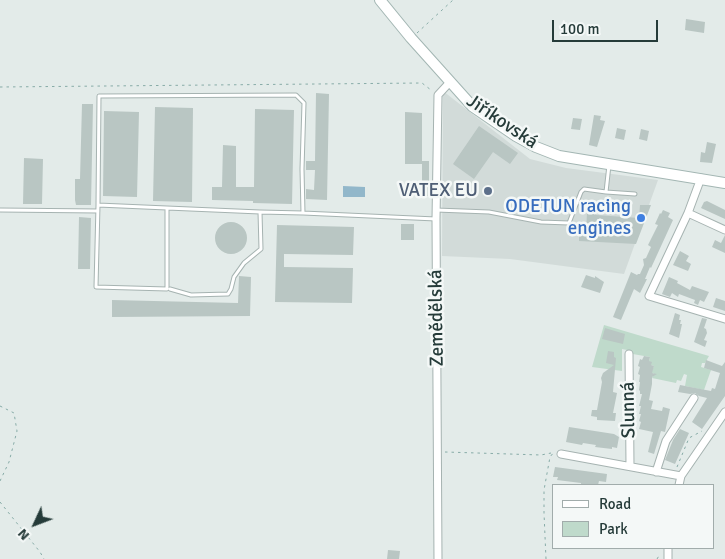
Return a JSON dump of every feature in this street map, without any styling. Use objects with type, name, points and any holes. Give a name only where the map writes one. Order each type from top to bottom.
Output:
[{"type":"street","name":"Jiříkovská","points":[[380,0],[472,106],[516,136],[536,147],[559,156],[725,183]]},
{"type":"street","points":[[438,95],[450,82]]},
{"type":"street","name":"Zemědělská","points":[[438,95],[436,210],[438,559]]},
{"type":"street","points":[[701,178],[688,213],[650,296],[725,319]]},
{"type":"street","points":[[688,213],[725,230]]},
{"type":"street","name":"Slunná","points":[[629,354],[630,466]]},
{"type":"street","points":[[656,472],[666,441],[694,398]]},
{"type":"street","points":[[679,484],[680,476],[725,412]]},
{"type":"street","points":[[561,454],[680,476]]},
{"type":"lane","points":[[168,208],[167,289],[96,287],[99,96],[296,95],[304,103],[303,213]]},
{"type":"lane","points":[[606,192],[609,164]]},
{"type":"lane","points":[[436,210],[489,212],[541,222],[569,223],[580,192],[584,188],[635,194]]},
{"type":"lane","points":[[98,205],[436,219]]},
{"type":"lane","points":[[0,210],[98,211]]},
{"type":"lane","points":[[170,289],[191,294],[228,294],[234,277],[244,263],[261,249],[260,212]]},
{"type":"path","points":[[411,38],[453,0]]},
{"type":"path","points":[[0,86],[422,83],[438,95]]},
{"type":"path","points":[[0,406],[14,413],[18,431],[9,462],[0,481]]},
{"type":"path","points":[[680,476],[676,469],[689,438],[706,429]]},
{"type":"path","points":[[438,452],[541,455],[552,454],[553,452],[561,454]]},
{"type":"path","points":[[546,559],[544,490],[552,454]]},
{"type":"path","points":[[0,502],[44,559]]},
{"type":"shaded area","points":[[443,91],[530,159],[566,168],[658,180],[624,274],[510,259],[442,256]]},
{"type":"green space","points":[[604,325],[709,356],[705,363],[702,363],[701,367],[711,370],[704,390],[685,386],[687,375],[684,374],[681,381],[677,380],[676,383],[652,378],[654,373],[651,373],[654,366],[649,361],[650,357],[627,353],[627,350],[622,349],[622,371],[592,367]]},
{"type":"water","points":[[343,186],[365,187],[365,197],[343,197]]},
{"type":"building","points":[[686,19],[705,22],[704,33],[685,30]]},
{"type":"building","points":[[316,93],[329,94],[327,200],[306,199],[306,189],[314,190],[315,170],[306,170],[306,161],[315,161]]},
{"type":"building","points":[[82,104],[93,104],[91,205],[76,205],[75,200],[75,179],[80,179]]},
{"type":"building","points":[[155,107],[193,108],[192,202],[153,201]]},
{"type":"building","points":[[255,109],[294,110],[292,204],[212,200],[212,187],[222,187],[223,145],[236,146],[236,187],[254,187]]},
{"type":"building","points":[[104,111],[139,112],[137,197],[103,196]]},
{"type":"building","points":[[405,112],[422,113],[422,161],[429,161],[429,196],[422,196],[422,164],[405,164]]},
{"type":"building","points":[[594,115],[601,116],[600,120],[605,121],[597,147],[589,145]]},
{"type":"building","points":[[573,118],[582,119],[580,130],[571,129]]},
{"type":"building","points":[[479,126],[518,153],[510,164],[493,152],[474,179],[453,164]]},
{"type":"building","points":[[617,128],[626,130],[624,140],[615,138]]},
{"type":"building","points":[[641,129],[649,131],[647,141],[639,139]]},
{"type":"building","points":[[707,142],[716,144],[712,163],[700,162],[701,152],[705,153]]},
{"type":"building","points":[[24,158],[43,159],[42,204],[23,204]]},
{"type":"building","points":[[707,201],[725,210],[725,219],[701,208],[704,202]]},
{"type":"building","points":[[640,205],[651,205],[636,244],[579,241],[579,233],[586,234],[587,212],[596,212],[596,215],[639,218]]},
{"type":"building","points":[[663,210],[670,213],[668,217],[673,220],[650,267],[645,279],[647,279],[640,293],[634,289],[621,320],[613,317],[631,272],[637,275],[640,274],[644,265],[643,259],[646,258],[651,247],[648,245],[658,225],[655,224]]},
{"type":"building","points":[[79,217],[91,218],[90,269],[78,269]]},
{"type":"building","points":[[231,222],[243,226],[247,238],[243,250],[231,254],[219,250],[215,238],[219,226]]},
{"type":"building","points":[[401,224],[414,224],[414,240],[401,240]]},
{"type":"building","points":[[277,225],[354,227],[353,255],[284,254],[284,267],[353,268],[352,303],[275,302]]},
{"type":"building","points":[[725,235],[725,253],[712,247],[715,240],[721,243]]},
{"type":"building","points":[[680,251],[689,256],[686,261],[691,264],[688,271],[673,265]]},
{"type":"building","points":[[586,275],[595,278],[595,276],[604,282],[600,293],[581,287]]},
{"type":"building","points":[[239,276],[251,277],[250,316],[112,317],[112,300],[238,303]]},
{"type":"building","points":[[669,277],[690,290],[692,286],[709,292],[704,302],[700,300],[698,305],[694,303],[695,300],[679,294],[678,297],[672,293],[670,297],[662,294]]},
{"type":"building","points":[[716,298],[725,301],[725,311],[713,307]]},
{"type":"building","points":[[675,313],[680,315],[679,320],[681,320],[680,324],[682,324],[679,338],[669,334]]},
{"type":"building","points":[[702,318],[707,319],[704,328],[707,333],[704,340],[707,341],[705,347],[694,342]]},
{"type":"building","points":[[605,328],[625,334],[623,344],[602,339]]},
{"type":"building","points":[[608,351],[614,352],[614,357],[616,358],[613,392],[617,393],[613,413],[616,413],[615,421],[597,420],[597,417],[591,416],[592,410],[597,410],[603,373],[614,365],[606,363]]},
{"type":"building","points":[[644,356],[650,357],[649,361],[654,366],[652,373],[657,374],[652,377],[649,400],[653,401],[651,409],[662,411],[663,407],[670,409],[665,432],[661,431],[654,454],[648,452],[653,432],[639,429],[641,406],[639,406],[642,394],[640,394],[639,390],[640,375],[638,374],[640,367],[638,366],[640,359],[642,360]]},
{"type":"building","points":[[706,360],[722,366],[725,362],[725,396],[702,429],[692,422],[707,398],[695,393],[678,392],[680,385],[711,391],[712,388],[715,389],[720,373],[704,368]]},
{"type":"building","points":[[569,427],[614,434],[619,437],[617,448],[595,447],[596,445],[566,442]]},
{"type":"building","points":[[680,429],[689,433],[675,464],[665,460],[673,440]]},
{"type":"building","points":[[555,467],[607,474],[606,482],[599,481],[598,484],[581,484],[557,480],[558,477],[553,477]]},
{"type":"building","points":[[388,550],[400,551],[399,559],[387,559]]},
{"type":"place","name":"VATEX EU","points":[[488,191]]},
{"type":"place","name":"ODETUN racing engines","points":[[641,218]]}]
